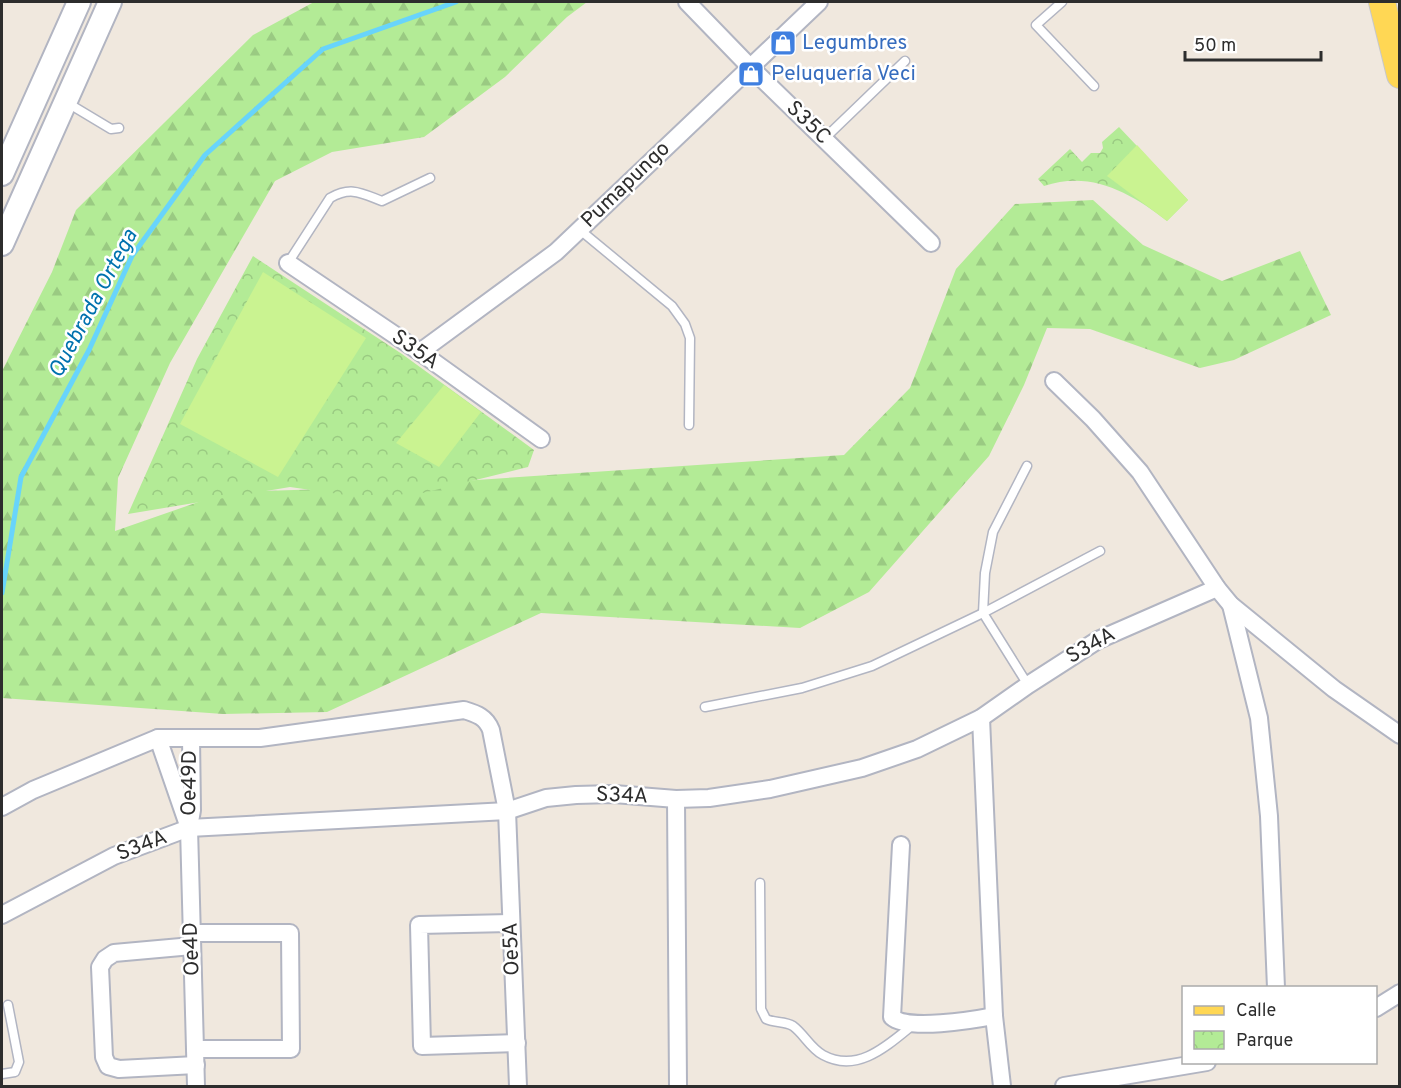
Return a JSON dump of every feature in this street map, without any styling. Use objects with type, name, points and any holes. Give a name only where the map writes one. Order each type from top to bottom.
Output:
[{"type":"main road","points":[[2,174],[79,2]]},
{"type":"main road","points":[[2,244],[110,2]]},
{"type":"main road","points":[[1382,2],[1400,75]]},
{"type":"street","name":"S35C","points":[[687,2],[749,66],[931,243]]},
{"type":"street","name":"Pumapungo","points":[[420,352],[556,252],[749,66],[819,2]]},
{"type":"street","name":"S35A","points":[[288,263],[420,352],[541,439]]},
{"type":"street","points":[[1054,381],[1093,419],[1140,472],[1217,588],[1231,605],[1334,689],[1400,735]]},
{"type":"street","name":"S34A","points":[[2,915],[114,856],[189,828],[507,811],[546,798],[576,795],[614,794],[676,799],[709,798],[770,789],[862,768],[917,749],[981,718],[1098,640],[1217,588]]},
{"type":"street","points":[[1231,605],[1259,718],[1270,827],[1276,986]]},
{"type":"street","name":"Oe5A","points":[[191,738],[260,738],[464,710],[478,714],[488,722],[507,811],[518,1086]]},
{"type":"street","points":[[981,718],[994,1016],[1002,1086]]},
{"type":"street","points":[[2,807],[33,790],[158,738],[191,738]]},
{"type":"street","name":"Oe49D","points":[[158,738],[184,812]]},
{"type":"street","name":"Oe49D","points":[[189,828],[192,810],[191,738]]},
{"type":"street","points":[[676,799],[678,1086]]},
{"type":"street","name":"Oe4D","points":[[184,812],[189,828],[196,1086]]},
{"type":"street","points":[[901,845],[892,1017],[897,1022],[914,1024],[994,1016]]},
{"type":"street","points":[[511,923],[419,925],[422,1046],[516,1043]]},
{"type":"street","points":[[290,933],[291,1049],[196,1057],[119,1069],[108,1066],[104,1058],[100,967],[105,959],[114,953],[192,939],[290,933]]},
{"type":"street","points":[[1377,1007],[1400,993]]},
{"type":"street","points":[[1064,1086],[1195,1064]]},
{"type":"lane","points":[[1062,2],[1036,25],[1094,86]]},
{"type":"lane","points":[[824,139],[905,61]]},
{"type":"lane","points":[[65,101],[111,129],[119,128]]},
{"type":"lane","points":[[288,263],[330,198],[339,193],[355,191],[382,201],[430,178]]},
{"type":"lane","points":[[580,230],[672,306],[685,324],[690,338],[688,425]]},
{"type":"lane","points":[[1027,466],[993,532],[985,573],[983,613],[1028,685]]},
{"type":"lane","points":[[705,707],[802,688],[872,666],[983,613],[1100,551]]},
{"type":"lane","points":[[760,883],[761,1009],[766,1019],[793,1026],[808,1043],[824,1055],[842,1061],[861,1060],[874,1054],[914,1024]]},
{"type":"lane","points":[[2,1074],[15,1072],[19,1062],[8,1005]]},
{"type":"green space","points":[[314,2],[587,2],[567,17],[505,77],[424,137],[332,152],[275,181],[170,363],[118,478],[115,531],[227,492],[358,488],[844,455],[910,388],[956,269],[1015,204],[1093,200],[1143,245],[1222,281],[1300,251],[1331,315],[1234,360],[1200,368],[1090,329],[1047,328],[1024,385],[989,456],[869,592],[800,628],[541,613],[327,712],[223,714],[2,698],[2,371],[52,272],[76,210],[253,35]]},
{"type":"green space","points":[[1119,127],[1188,200],[1167,221],[1139,201],[1110,187],[1078,181],[1044,186],[1038,179],[1070,149],[1082,162],[1091,153],[1100,153],[1103,148],[1102,142]]},
{"type":"green space","points":[[1137,145],[1188,200],[1167,221],[1107,176]]},
{"type":"green space","points":[[253,256],[402,354],[534,450],[528,467],[423,493],[360,497],[290,487],[128,514],[197,359]]},
{"type":"green space","points":[[263,272],[366,338],[278,477],[180,424]]},
{"type":"green space","points":[[444,385],[481,412],[439,467],[396,443]]},
{"type":"waterway","name":"Quebrada Ortega","points":[[2,593],[21,477],[89,350],[132,256],[205,155],[323,49],[456,2]]},
{"type":"place","name":"Legumbres","points":[[783,43]]},
{"type":"place","name":"Peluquería Veci","points":[[751,74]]}]
